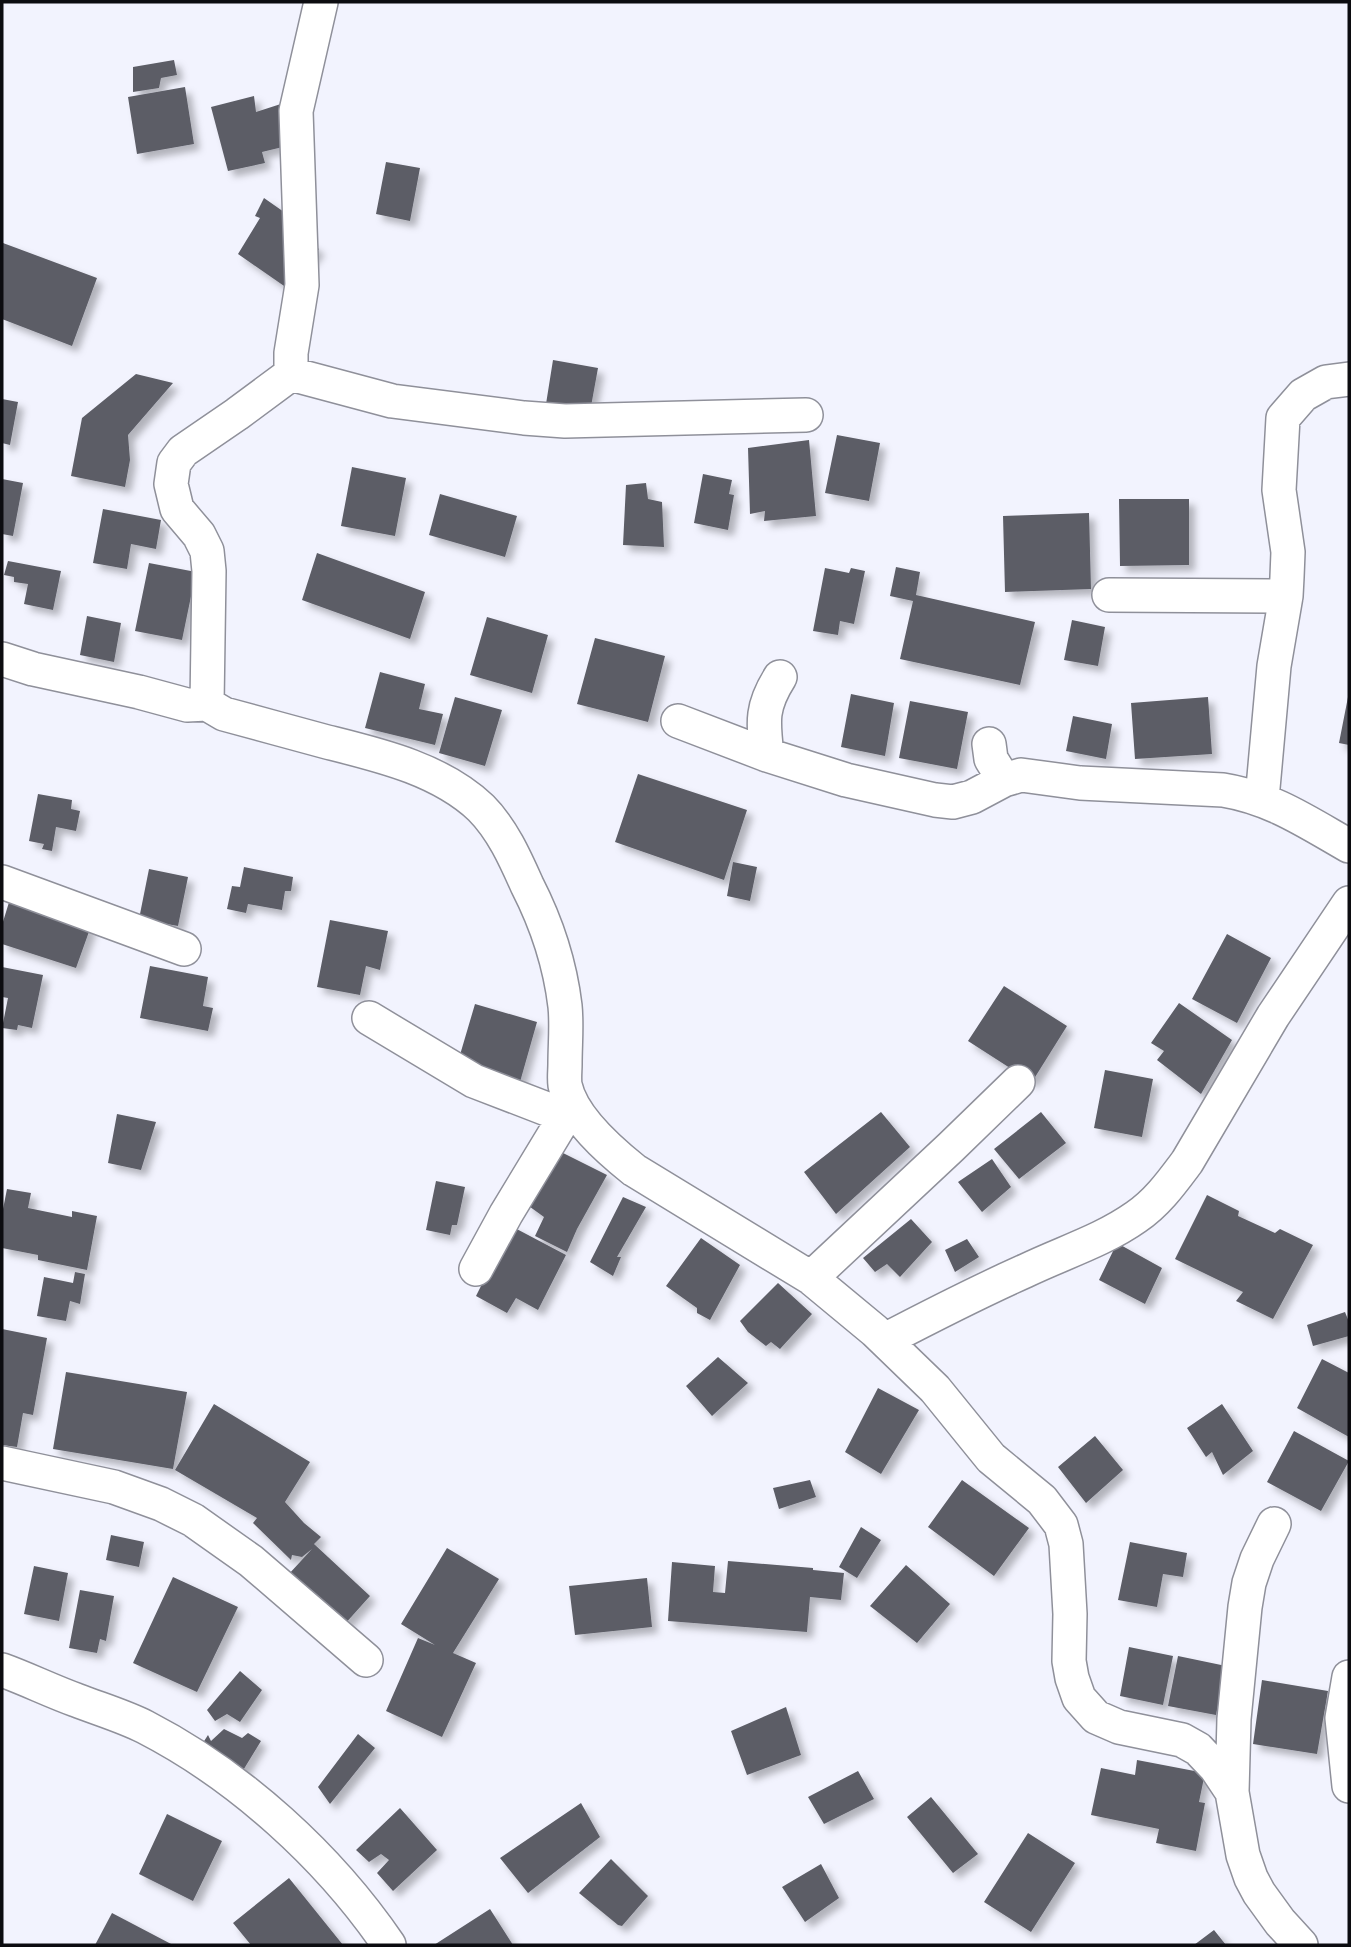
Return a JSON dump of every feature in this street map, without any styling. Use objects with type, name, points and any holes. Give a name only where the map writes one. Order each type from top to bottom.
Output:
[{"type":"street","points":[[290,374],[302,285],[296,111],[321,2]]},
{"type":"street","points":[[290,374],[392,401],[524,418],[565,421],[806,415]]},
{"type":"street","points":[[207,704],[209,571],[206,551],[199,535],[177,509],[171,484],[174,463],[183,451],[290,374]]},
{"type":"street","points":[[1262,799],[1274,666],[1286,596],[1288,552],[1279,490],[1283,418],[1303,395],[1326,382],[1349,379]]},
{"type":"street","points":[[1109,595],[1286,596]]},
{"type":"street","points":[[2,659],[33,669],[187,705],[207,704],[224,715],[381,756],[459,790],[482,809],[500,832],[516,862],[552,945],[566,1019],[564,1084],[569,1111],[634,1170],[811,1278],[885,1340],[935,1389],[990,1458],[1042,1500],[1061,1525],[1066,1544],[1070,1614],[1069,1661],[1079,1698],[1096,1717],[1119,1727],[1182,1740],[1198,1749],[1216,1768],[1232,1792]]},
{"type":"street","points":[[766,755],[763,717],[770,693],[780,677]]},
{"type":"street","points":[[678,721],[766,755],[846,780],[935,800],[953,802],[972,797],[1004,780],[1021,775],[1080,783],[1223,790],[1245,794],[1286,810],[1349,846]]},
{"type":"street","points":[[989,744],[991,759],[1004,780]]},
{"type":"street","points":[[2,882],[184,949]]},
{"type":"street","points":[[885,1340],[1025,1271],[1105,1236],[1138,1216],[1156,1200],[1187,1162],[1273,1016],[1349,904]]},
{"type":"street","points":[[369,1018],[474,1081],[552,1111],[569,1111]]},
{"type":"street","points":[[811,1278],[1018,1082]]},
{"type":"street","points":[[477,1269],[506,1214],[569,1111]]},
{"type":"street","points":[[2,1463],[114,1487],[161,1504],[193,1520],[251,1561],[366,1660]]},
{"type":"street","points":[[1274,1524],[1257,1559],[1245,1606],[1234,1719],[1232,1792],[1243,1855],[1251,1878],[1266,1903],[1301,1945]]},
{"type":"street","points":[[2,1670],[142,1726],[181,1747],[229,1780],[276,1818],[334,1875],[389,1945]]},
{"type":"street","points":[[1349,1677],[1342,1718],[1349,1786]]},
{"type":"building","points":[[174,60],[177,75],[161,78],[159,88],[133,92],[133,67]]},
{"type":"building","points":[[185,87],[194,144],[137,154],[128,97]]},
{"type":"building","points":[[254,96],[256,112],[287,102],[295,144],[262,152],[265,163],[228,171],[211,107]]},
{"type":"building","points":[[386,162],[420,168],[410,221],[376,214]]},
{"type":"building","points":[[264,198],[304,226],[297,235],[319,249],[287,288],[238,254],[260,218],[255,216]]},
{"type":"building","points":[[3,243],[97,278],[72,346],[2,319]]},
{"type":"building","points":[[553,360],[598,368],[590,412],[546,404]]},
{"type":"building","points":[[136,374],[173,383],[128,435],[130,460],[125,487],[71,476],[82,418]]},
{"type":"building","points":[[2,399],[18,402],[10,445],[2,443]]},
{"type":"building","points":[[837,435],[880,443],[869,501],[825,493]]},
{"type":"building","points":[[809,440],[816,516],[764,521],[765,511],[750,514],[748,448]]},
{"type":"building","points":[[352,467],[406,478],[395,536],[341,526]]},
{"type":"building","points":[[703,474],[732,480],[729,494],[734,495],[728,530],[694,523]]},
{"type":"building","points":[[2,479],[23,483],[13,536],[2,534]]},
{"type":"building","points":[[646,483],[648,499],[662,502],[664,547],[623,545],[626,485]]},
{"type":"building","points":[[440,494],[517,516],[505,557],[429,535]]},
{"type":"building","points":[[1119,499],[1189,499],[1189,565],[1120,566]]},
{"type":"building","points":[[103,509],[161,520],[156,549],[131,544],[127,569],[93,563]]},
{"type":"building","points":[[1089,513],[1091,589],[1005,592],[1003,516]]},
{"type":"building","points":[[317,553],[425,592],[410,639],[302,600]]},
{"type":"building","points":[[8,561],[61,571],[53,610],[24,604],[28,584],[14,582],[14,577],[4,575]]},
{"type":"building","points":[[149,563],[196,572],[182,640],[135,631]]},
{"type":"building","points":[[896,567],[920,572],[916,595],[1035,622],[1020,685],[900,659],[913,601],[890,596]]},
{"type":"building","points":[[825,568],[849,573],[851,568],[865,571],[854,624],[840,621],[838,635],[813,631]]},
{"type":"building","points":[[87,616],[121,623],[114,662],[80,655]]},
{"type":"building","points":[[487,617],[548,635],[532,693],[470,675]]},
{"type":"building","points":[[1072,620],[1105,627],[1098,666],[1064,660]]},
{"type":"building","points":[[595,638],[665,656],[648,722],[577,704]]},
{"type":"building","points":[[380,672],[425,684],[419,709],[443,714],[435,745],[365,728]]},
{"type":"building","points":[[851,694],[894,703],[885,756],[841,747]]},
{"type":"building","points":[[455,697],[502,710],[485,766],[439,753]]},
{"type":"building","points":[[1208,697],[1212,754],[1135,759],[1131,703]]},
{"type":"building","points":[[1349,697],[1349,745],[1339,743]]},
{"type":"building","points":[[910,701],[968,712],[957,769],[899,758]]},
{"type":"building","points":[[1073,716],[1112,724],[1106,759],[1066,751]]},
{"type":"building","points":[[638,774],[747,810],[724,880],[615,842]]},
{"type":"building","points":[[38,794],[72,800],[71,809],[80,811],[76,831],[56,827],[52,851],[42,849],[44,844],[29,841]]},
{"type":"building","points":[[733,862],[757,867],[750,901],[727,896]]},
{"type":"building","points":[[244,867],[293,877],[291,891],[285,891],[282,910],[248,904],[246,913],[227,909],[232,886],[240,887]]},
{"type":"building","points":[[149,869],[188,877],[178,926],[139,919]]},
{"type":"building","points":[[10,899],[91,926],[76,968],[2,944],[2,925]]},
{"type":"building","points":[[330,920],[388,931],[380,970],[366,966],[360,995],[317,987]]},
{"type":"building","points":[[1227,934],[1271,958],[1237,1023],[1192,999]]},
{"type":"building","points":[[150,966],[208,977],[203,1006],[213,1008],[208,1031],[140,1018]]},
{"type":"building","points":[[2,967],[43,975],[32,1028],[18,1025],[17,1030],[2,1028],[8,998],[2,997]]},
{"type":"building","points":[[1004,986],[1067,1026],[1032,1082],[968,1041]]},
{"type":"building","points":[[1179,1003],[1232,1040],[1201,1094],[1157,1060],[1164,1051],[1151,1043]]},
{"type":"building","points":[[475,1004],[537,1022],[520,1082],[457,1065]]},
{"type":"building","points":[[1105,1070],[1153,1079],[1142,1137],[1094,1128]]},
{"type":"building","points":[[881,1112],[910,1147],[836,1214],[804,1172]]},
{"type":"building","points":[[1041,1112],[1066,1143],[1019,1179],[994,1149]]},
{"type":"building","points":[[117,1114],[156,1122],[141,1170],[108,1163]]},
{"type":"building","points":[[557,1150],[607,1175],[567,1252],[535,1236],[544,1217],[526,1204]]},
{"type":"building","points":[[992,1159],[1011,1187],[982,1212],[958,1182]]},
{"type":"building","points":[[436,1181],[465,1187],[457,1225],[452,1225],[450,1235],[426,1230]]},
{"type":"building","points":[[7,1189],[31,1193],[28,1208],[72,1217],[72,1211],[97,1216],[87,1270],[38,1260],[38,1255],[2,1248],[2,1214]]},
{"type":"building","points":[[1207,1195],[1239,1211],[1238,1216],[1275,1233],[1280,1229],[1313,1245],[1273,1319],[1236,1301],[1243,1292],[1175,1259]]},
{"type":"building","points":[[623,1197],[646,1207],[617,1257],[621,1257],[613,1276],[590,1262]]},
{"type":"building","points":[[911,1219],[932,1242],[900,1277],[887,1264],[875,1272],[863,1258]]},
{"type":"building","points":[[511,1226],[566,1255],[538,1310],[516,1298],[507,1313],[476,1296]]},
{"type":"building","points":[[701,1238],[740,1265],[710,1320],[697,1313],[697,1308],[666,1286]]},
{"type":"building","points":[[967,1239],[979,1257],[955,1272],[945,1250]]},
{"type":"building","points":[[1117,1243],[1162,1268],[1145,1304],[1099,1280]]},
{"type":"building","points":[[75,1272],[85,1274],[80,1304],[70,1301],[66,1321],[37,1316],[44,1277],[73,1283]]},
{"type":"building","points":[[778,1283],[812,1314],[780,1349],[771,1342],[766,1346],[748,1332],[740,1321]]},
{"type":"building","points":[[1345,1312],[1349,1322],[1349,1336],[1313,1346],[1307,1325]]},
{"type":"building","points":[[2,1329],[47,1338],[33,1415],[23,1413],[17,1447],[2,1445]]},
{"type":"building","points":[[718,1357],[748,1383],[712,1416],[686,1386]]},
{"type":"building","points":[[1322,1359],[1349,1373],[1349,1437],[1297,1408]]},
{"type":"building","points":[[66,1372],[187,1392],[173,1469],[53,1449]]},
{"type":"building","points":[[878,1388],[919,1410],[881,1474],[845,1452]]},
{"type":"building","points":[[214,1404],[310,1462],[285,1502],[321,1537],[314,1544],[370,1596],[344,1625],[288,1575],[312,1549],[302,1557],[292,1555],[291,1560],[253,1523],[257,1518],[175,1470]]},
{"type":"building","points":[[1222,1404],[1253,1451],[1223,1475],[1212,1452],[1206,1457],[1187,1428]]},
{"type":"building","points":[[1294,1431],[1349,1461],[1321,1511],[1267,1482]]},
{"type":"building","points":[[1095,1436],[1123,1470],[1086,1503],[1058,1467]]},
{"type":"building","points":[[810,1480],[816,1497],[779,1509],[773,1488]]},
{"type":"building","points":[[962,1480],[1029,1528],[994,1576],[928,1527]]},
{"type":"building","points":[[861,1527],[881,1540],[857,1578],[839,1567]]},
{"type":"building","points":[[111,1535],[144,1542],[139,1567],[106,1560]]},
{"type":"building","points":[[1130,1542],[1187,1553],[1183,1577],[1163,1574],[1157,1607],[1118,1600]]},
{"type":"building","points":[[447,1548],[499,1579],[453,1653],[476,1663],[442,1737],[386,1711],[418,1638],[435,1645],[401,1624]]},
{"type":"building","points":[[728,1561],[844,1573],[841,1600],[810,1597],[807,1632],[668,1621],[672,1562],[715,1566],[713,1592],[725,1593]]},
{"type":"building","points":[[906,1565],[950,1604],[917,1643],[870,1606]]},
{"type":"building","points":[[34,1566],[68,1573],[59,1621],[24,1614]]},
{"type":"building","points":[[173,1577],[238,1607],[197,1692],[133,1663]]},
{"type":"building","points":[[647,1578],[652,1627],[575,1635],[569,1586]]},
{"type":"building","points":[[80,1590],[114,1596],[106,1641],[100,1639],[97,1653],[69,1648]]},
{"type":"building","points":[[1129,1647],[1173,1656],[1163,1705],[1120,1696]]},
{"type":"building","points":[[1178,1656],[1226,1666],[1216,1715],[1168,1706]]},
{"type":"building","points":[[240,1671],[262,1690],[240,1722],[227,1714],[215,1721],[207,1710]]},
{"type":"building","points":[[1262,1680],[1328,1691],[1317,1754],[1253,1744]]},
{"type":"building","points":[[786,1707],[801,1755],[747,1775],[731,1731]]},
{"type":"building","points":[[224,1729],[242,1738],[248,1733],[261,1741],[239,1777],[199,1749],[208,1735],[211,1741]]},
{"type":"building","points":[[358,1734],[375,1748],[330,1804],[318,1787]]},
{"type":"building","points":[[1137,1760],[1205,1773],[1199,1802],[1205,1803],[1196,1851],[1156,1843],[1159,1829],[1091,1815],[1101,1768],[1135,1775]]},
{"type":"building","points":[[858,1771],[874,1799],[824,1824],[808,1797]]},
{"type":"building","points":[[931,1797],[978,1854],[953,1873],[907,1817]]},
{"type":"building","points":[[581,1803],[600,1837],[528,1893],[500,1858]]},
{"type":"building","points":[[400,1808],[437,1850],[393,1891],[377,1873],[389,1860],[381,1854],[369,1862],[356,1850]]},
{"type":"building","points":[[167,1814],[222,1841],[193,1901],[139,1874]]},
{"type":"building","points":[[1028,1833],[1075,1863],[1031,1932],[984,1902]]},
{"type":"building","points":[[611,1859],[648,1896],[622,1926],[579,1893]]},
{"type":"building","points":[[821,1864],[839,1898],[805,1922],[782,1887]]},
{"type":"building","points":[[289,1878],[343,1945],[251,1945],[233,1923]]},
{"type":"building","points":[[490,1909],[513,1945],[434,1945]]},
{"type":"building","points":[[112,1913],[173,1945],[95,1945]]},
{"type":"building","points":[[1214,1930],[1226,1945],[1194,1945]]}]
